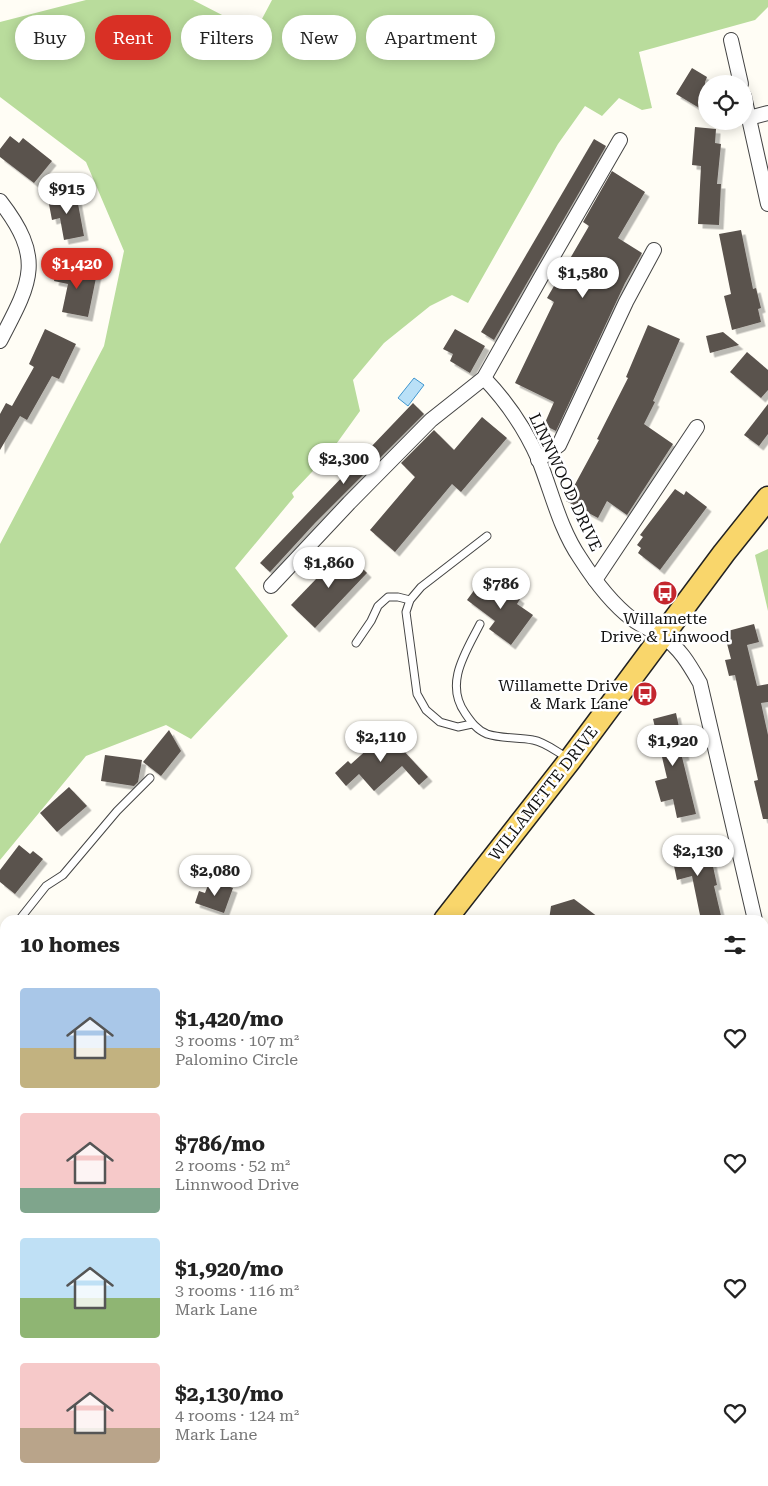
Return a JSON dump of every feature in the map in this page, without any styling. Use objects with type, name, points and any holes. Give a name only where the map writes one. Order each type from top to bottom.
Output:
[{"type":"main road","name":"WILLAMETTE DRIVE","points":[[448,915],[570,760],[724,553],[768,498]]},
{"type":"street","points":[[731,40],[739,75]]},
{"type":"street","points":[[753,117],[768,113]]},
{"type":"street","points":[[752,130],[768,204]]},
{"type":"street","points":[[271,586],[431,420],[484,378],[540,276],[620,140]]},
{"type":"street","points":[[0,201],[19,228],[30,260],[27,287],[0,342]]},
{"type":"street","points":[[538,460],[559,445],[626,302],[654,250]]},
{"type":"street","name":"LINNWOOD DRIVE","points":[[484,378],[516,415],[538,460],[560,519],[578,557],[595,580],[631,619],[662,636],[678,648],[700,682],[754,915]]},
{"type":"street","points":[[595,580],[697,427]]},
{"type":"lane","points":[[472,724],[458,727],[440,722],[426,710],[417,694],[406,612],[410,600],[420,587],[487,536]]},
{"type":"lane","points":[[356,643],[372,621],[378,606],[388,597],[410,600]]},
{"type":"lane","points":[[480,624],[461,662],[455,686],[459,704],[472,724],[486,733],[501,737],[535,740],[570,760]]},
{"type":"lane","points":[[23,915],[46,886],[63,875],[117,811],[150,778]]},
{"type":"green space","points":[[86,0],[193,0],[222,15],[181,15],[181,60],[272,60],[272,15],[264,15],[272,0],[768,0],[768,7],[755,20],[639,52],[652,108],[642,110],[619,98],[602,116],[585,106],[558,144],[468,303],[452,295],[430,306],[384,343],[353,380],[360,411],[329,454],[292,493],[294,497],[235,568],[288,636],[191,739],[166,725],[86,756],[0,860],[0,544],[104,346],[124,251],[86,162],[0,97],[0,22],[15,18],[15,60],[85,60],[85,15],[27,15]]},
{"type":"green space","points":[[768,549],[768,611],[755,555]]},
{"type":"water","points":[[414,378],[424,385],[408,406],[398,398]]},
{"type":"building","points":[[692,68],[704,75],[698,75],[698,107],[676,94]]},
{"type":"building","points":[[695,127],[698,127],[698,130],[716,130],[715,143],[721,144],[717,184],[721,184],[719,225],[698,224],[701,166],[692,165]]},
{"type":"building","points":[[10,136],[19,143],[23,138],[52,161],[34,183],[0,157],[0,149]]},
{"type":"building","points":[[594,139],[606,146],[494,340],[481,332]]},
{"type":"building","points":[[612,171],[645,192],[618,238],[642,253],[625,283],[556,431],[544,425],[554,402],[515,383],[554,302],[547,298],[589,226],[583,222]]},
{"type":"building","points":[[76,193],[84,236],[64,240],[60,218],[52,220],[48,199]]},
{"type":"building","points":[[741,230],[753,289],[756,288],[761,308],[758,309],[761,322],[732,330],[724,296],[731,294],[719,234]]},
{"type":"building","points":[[58,265],[97,273],[88,317],[62,312],[68,284],[54,281]]},
{"type":"building","points":[[648,325],[680,339],[653,401],[655,402],[644,424],[673,444],[627,515],[607,501],[598,518],[566,501],[599,440],[597,439],[628,378],[626,377]]},
{"type":"building","points":[[45,329],[76,344],[59,379],[52,376],[27,420],[20,416],[0,450],[0,414],[6,403],[12,406],[34,367],[29,364]]},
{"type":"building","points":[[455,329],[485,346],[470,373],[450,361],[453,354],[443,349]]},
{"type":"building","points":[[723,332],[739,345],[710,353],[706,336]]},
{"type":"building","points":[[747,352],[768,370],[768,390],[761,398],[730,372]]},
{"type":"building","points":[[413,403],[424,414],[315,523],[270,572],[260,563]]},
{"type":"building","points":[[768,404],[768,434],[759,446],[744,435]]},
{"type":"building","points":[[482,417],[507,438],[461,492],[452,484],[395,552],[370,530],[415,477],[401,463],[434,430],[454,450]]},
{"type":"building","points":[[675,489],[684,495],[686,491],[707,507],[660,570],[638,553],[641,548],[637,545],[643,537],[640,535]]},
{"type":"building","points":[[344,550],[367,573],[315,628],[291,605]]},
{"type":"building","points":[[483,578],[504,593],[507,589],[520,599],[517,604],[533,615],[511,645],[489,629],[495,621],[467,600]]},
{"type":"building","points":[[754,624],[759,642],[747,645],[757,686],[768,684],[768,702],[761,703],[768,735],[768,819],[763,819],[754,781],[758,780],[735,675],[729,676],[725,660],[731,659],[724,632]]},
{"type":"building","points":[[676,713],[685,756],[682,757],[696,814],[677,818],[673,799],[661,802],[655,781],[667,778],[653,719]]},
{"type":"building","points":[[390,729],[404,745],[401,748],[428,777],[419,785],[402,766],[374,791],[359,774],[346,786],[335,773],[348,761],[351,764]]},
{"type":"building","points":[[169,730],[181,751],[161,776],[143,762]]},
{"type":"building","points":[[105,755],[142,760],[138,782],[134,786],[101,781]]},
{"type":"building","points":[[69,787],[87,806],[57,832],[40,813]]},
{"type":"building","points":[[703,840],[706,857],[711,857],[717,885],[714,886],[721,915],[700,915],[692,876],[677,880],[670,847]]},
{"type":"building","points":[[19,845],[30,854],[33,851],[43,859],[15,894],[0,882],[0,870]]},
{"type":"building","points":[[210,880],[233,888],[224,913],[195,903],[199,891],[205,893]]},
{"type":"building","points":[[574,899],[595,915],[550,915],[551,906]]},
{"type":"place","name":"Willamette Drive & Linwood","points":[[665,593]]},
{"type":"place","name":"Willamette Drive & Mark Lane","points":[[645,694]]}]
